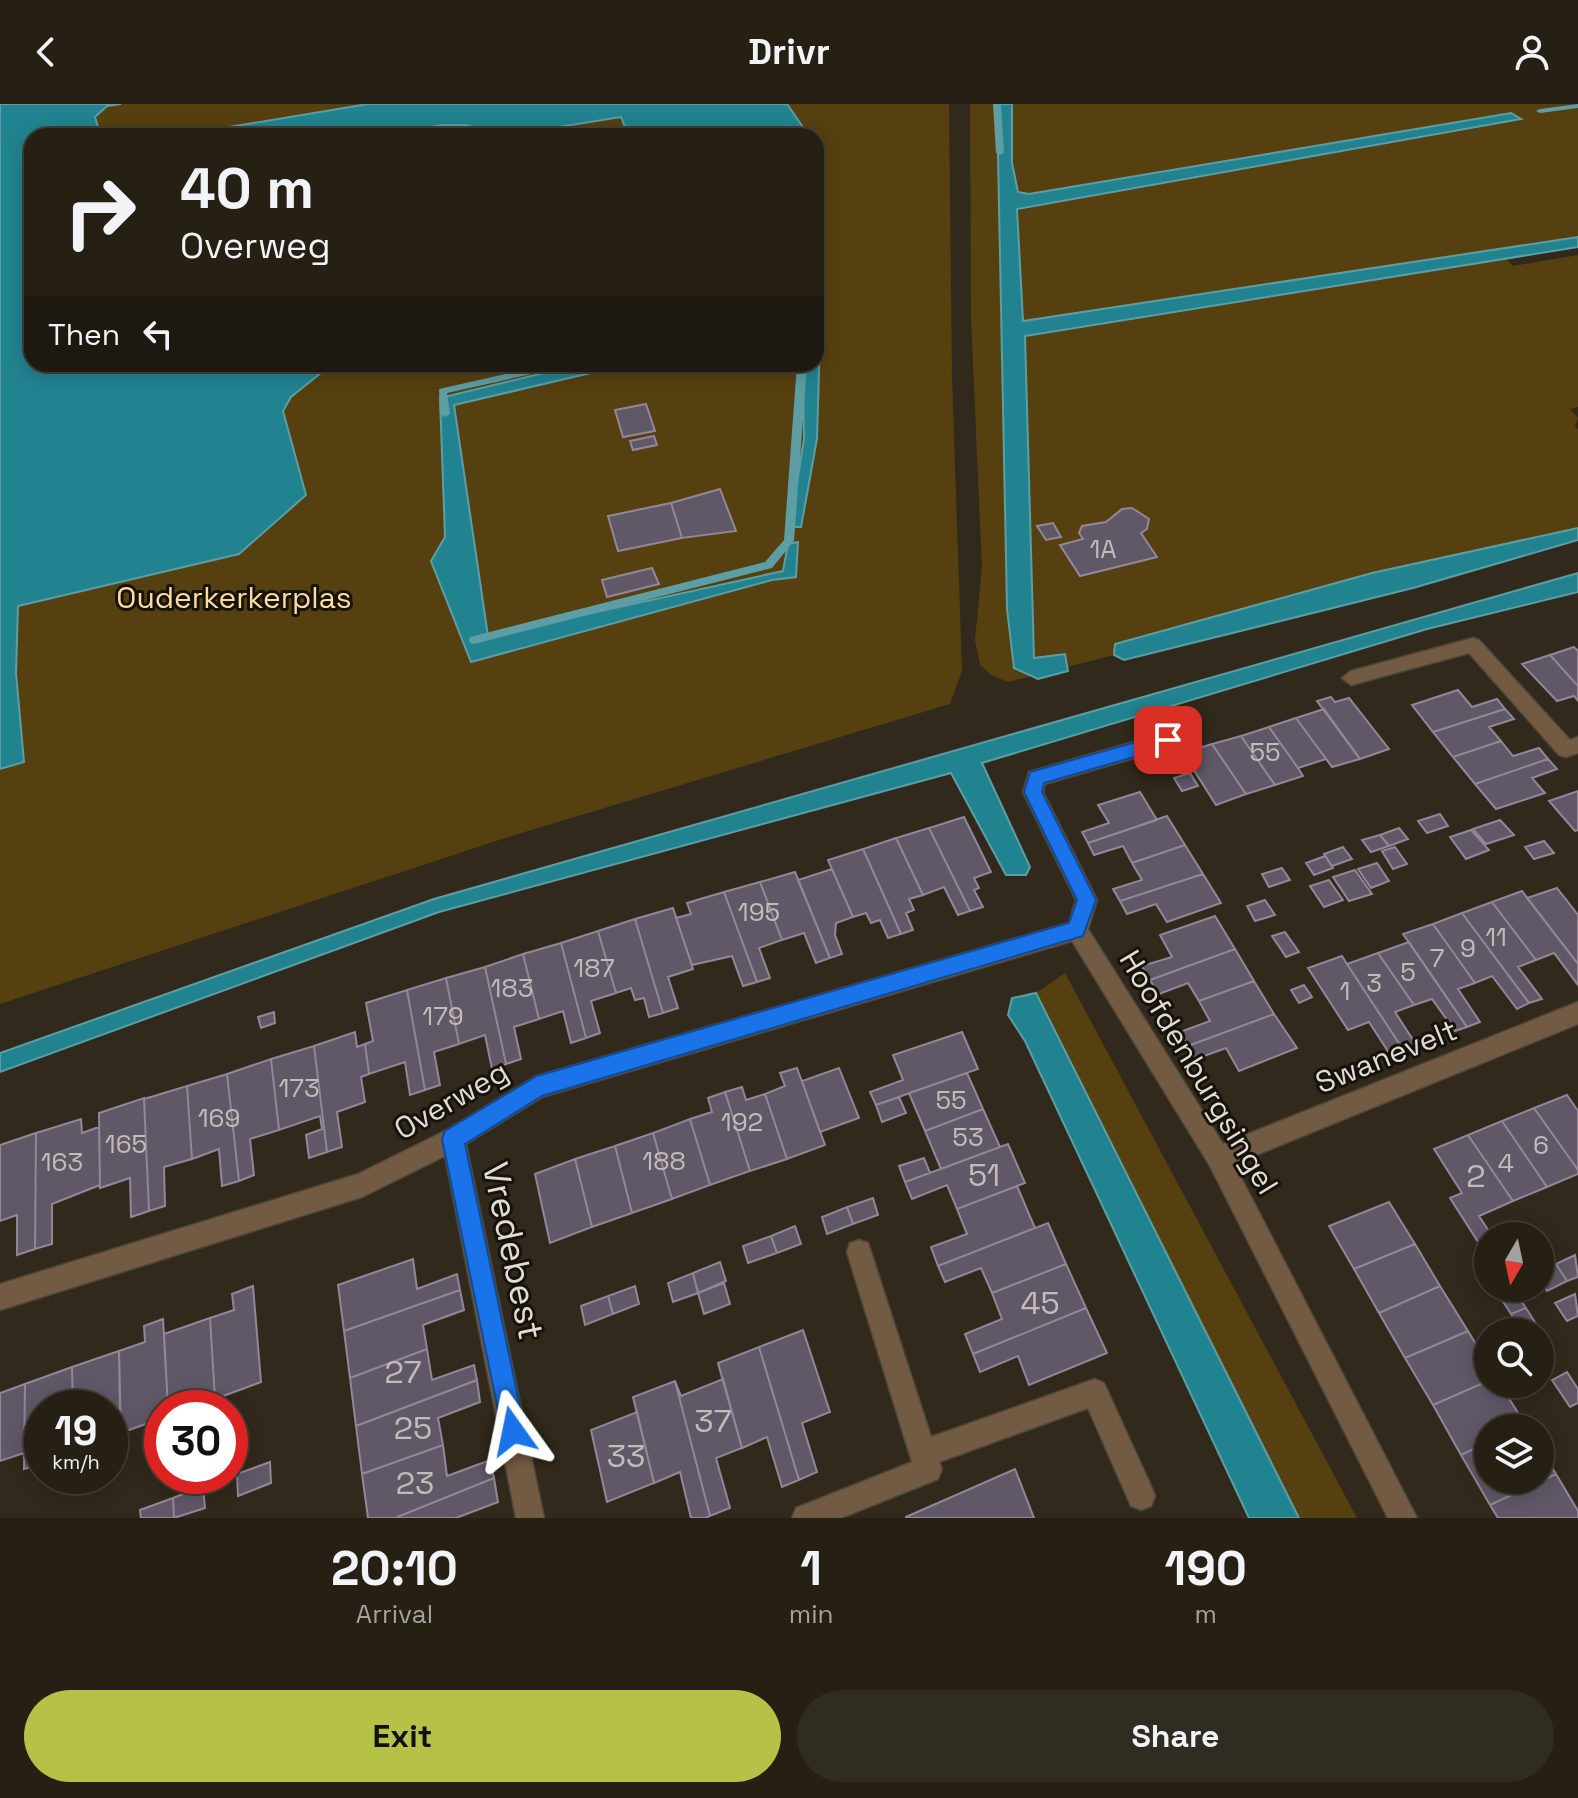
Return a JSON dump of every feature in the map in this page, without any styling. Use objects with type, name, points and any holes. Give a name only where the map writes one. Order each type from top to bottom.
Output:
[{"type":"street","points":[[1351,678],[1473,645],[1566,749],[1578,745]]},
{"type":"street","points":[[1077,930],[1087,900],[1033,792],[1036,778],[1168,740]]},
{"type":"street","name":"Overweg","points":[[0,1297],[362,1185],[453,1139],[537,1087],[1077,930]]},
{"type":"street","name":"Hoofdenburgsingel","points":[[1077,930],[1218,1158],[1403,1518]]},
{"type":"street","name":"Swanevelt","points":[[1218,1158],[1578,1013]]},
{"type":"street","name":"Vredebest","points":[[453,1139],[530,1518]]},
{"type":"street","points":[[806,1518],[928,1469],[859,1252]]},
{"type":"street","points":[[923,1454],[1095,1392],[1141,1496]]},
{"type":"green space","name":"Ouderkerkerplas","points":[[0,104],[949,104],[952,376],[962,671],[950,704],[505,838],[0,1004]]},
{"type":"green space","points":[[970,104],[1578,104],[1578,247],[1505,258],[1513,266],[1578,255],[1578,407],[1570,409],[1578,418],[1575,426],[1578,430],[1578,529],[1372,573],[1116,644],[1114,655],[1008,682],[991,675],[980,665],[975,640],[982,567],[971,320]]},
{"type":"green space","points":[[1065,973],[1357,1518],[1299,1518],[1036,993]]},
{"type":"water","name":"Ouderkerkerplas","points":[[0,104],[121,104],[107,106],[95,117],[98,128],[24,128],[24,372],[322,372],[291,397],[283,411],[306,495],[239,554],[18,606],[16,673],[24,762],[0,769]]},
{"type":"water","points":[[368,104],[787,104],[804,128],[625,128],[621,117],[552,128],[443,125],[424,128],[223,128]]},
{"type":"water","points":[[997,104],[1012,104],[1012,163],[1018,192],[1029,194],[1511,113],[1521,119],[1017,209],[1023,321],[1578,237],[1578,247],[1025,336],[1034,658],[1065,654],[1068,671],[1038,679],[1014,668],[1007,609]]},
{"type":"water","points":[[548,372],[595,372],[454,405],[488,636],[783,571],[788,544],[798,542],[796,577],[772,580],[471,662],[431,561],[445,537],[440,398]]},
{"type":"water","points":[[803,372],[819,372],[817,439],[801,527],[790,527],[804,439]]},
{"type":"water","points":[[1578,528],[1578,540],[1413,588],[1124,660],[1114,655],[1115,644],[1372,573]]},
{"type":"water","points":[[1578,573],[1578,592],[1427,629],[982,763],[1030,867],[1026,875],[1006,875],[951,773],[439,912],[0,1072],[0,1053],[434,899]]},
{"type":"water","points":[[1036,993],[1299,1518],[1249,1518],[1025,1041],[1008,1015],[1012,998]]},
{"type":"building","points":[[646,404],[655,431],[623,437],[615,410]]},
{"type":"building","points":[[654,436],[657,445],[633,450],[630,441]]},
{"type":"building","points":[[720,489],[736,531],[682,538],[671,503]]},
{"type":"building","points":[[671,503],[682,538],[618,551],[608,516]]},
{"type":"building","points":[[1132,508],[1149,519],[1147,529],[1141,533],[1157,557],[1080,576],[1060,545],[1083,539],[1079,533],[1082,526],[1106,522],[1122,509]]},
{"type":"building","points":[[1053,523],[1061,537],[1046,540],[1037,526]]},
{"type":"building","points":[[652,568],[659,584],[607,597],[602,580]]},
{"type":"building","points":[[1574,647],[1578,651],[1578,686],[1550,655]]},
{"type":"building","points":[[1550,655],[1578,686],[1578,701],[1574,696],[1557,701],[1522,664]]},
{"type":"building","points":[[1458,690],[1472,707],[1497,699],[1505,709],[1433,732],[1412,705]]},
{"type":"building","points":[[1331,697],[1335,702],[1349,698],[1389,749],[1360,759],[1317,701]]},
{"type":"building","points":[[1324,709],[1360,759],[1332,767],[1296,718]]},
{"type":"building","points":[[1505,709],[1514,719],[1489,727],[1501,741],[1453,757],[1433,732]]},
{"type":"building","points":[[1296,718],[1326,759],[1298,768],[1269,727]]},
{"type":"building","points":[[1269,727],[1303,776],[1275,785],[1241,736]]},
{"type":"building","points":[[1241,736],[1275,785],[1246,794],[1212,744]]},
{"type":"building","points":[[1501,741],[1513,756],[1539,748],[1548,759],[1475,784],[1453,757]]},
{"type":"building","points":[[1212,744],[1246,794],[1216,805],[1183,753]]},
{"type":"building","points":[[1548,759],[1557,769],[1532,778],[1545,793],[1496,809],[1475,784]]},
{"type":"building","points":[[1190,773],[1198,786],[1182,791],[1174,778]]},
{"type":"building","points":[[1578,791],[1578,830],[1575,831],[1549,801]]},
{"type":"building","points":[[1140,792],[1157,820],[1088,843],[1082,832],[1109,823],[1098,805]]},
{"type":"building","points":[[1440,814],[1448,826],[1427,833],[1418,821]]},
{"type":"building","points":[[1167,816],[1185,845],[1132,863],[1123,846],[1094,855],[1088,843]]},
{"type":"building","points":[[964,817],[991,872],[974,878],[979,888],[974,890],[983,907],[970,911],[929,828]]},
{"type":"building","points":[[1500,820],[1514,835],[1486,844],[1473,829]]},
{"type":"building","points":[[929,828],[970,911],[958,915],[944,887],[923,895],[896,838]]},
{"type":"building","points":[[1399,828],[1408,839],[1389,846],[1380,835]]},
{"type":"building","points":[[1471,830],[1489,850],[1466,859],[1450,837]]},
{"type":"building","points":[[1380,835],[1389,846],[1371,852],[1362,840]]},
{"type":"building","points":[[896,838],[923,895],[909,899],[914,910],[906,913],[913,930],[901,934],[863,849]]},
{"type":"building","points":[[1544,841],[1554,853],[1534,859],[1525,847]]},
{"type":"building","points":[[1185,845],[1203,874],[1120,901],[1113,889],[1142,880],[1132,863]]},
{"type":"building","points":[[1343,847],[1352,859],[1332,866],[1324,854]]},
{"type":"building","points":[[1395,847],[1407,864],[1393,869],[1382,851]]},
{"type":"building","points":[[863,849],[901,934],[888,938],[880,920],[871,923],[866,913],[853,917],[828,860]]},
{"type":"building","points":[[1325,856],[1333,868],[1314,875],[1306,863]]},
{"type":"building","points":[[1377,863],[1389,881],[1371,888],[1358,869]]},
{"type":"building","points":[[1282,868],[1290,880],[1269,887],[1262,874]]},
{"type":"building","points":[[832,869],[853,917],[836,923],[835,935],[842,954],[830,958],[798,880]]},
{"type":"building","points":[[1355,870],[1372,894],[1349,901],[1333,877]]},
{"type":"building","points":[[795,872],[830,958],[816,963],[804,933],[782,940],[760,882]]},
{"type":"building","points":[[1203,874],[1221,903],[1167,922],[1156,904],[1127,914],[1120,901]]},
{"type":"building","points":[[1329,880],[1343,900],[1324,907],[1310,886]]},
{"type":"building","points":[[760,882],[782,940],[759,948],[770,978],[757,982],[724,892]]},
{"type":"building","points":[[1557,888],[1578,915],[1578,964],[1527,898]]},
{"type":"building","points":[[1522,891],[1578,964],[1578,985],[1554,953],[1536,960],[1492,902]]},
{"type":"building","points":[[724,892],[757,982],[743,986],[732,956],[692,965],[676,918],[691,914],[687,903]]},
{"type":"building","points":[[1265,900],[1275,915],[1255,921],[1247,906]]},
{"type":"building","points":[[1492,902],[1536,960],[1518,967],[1542,999],[1529,1003],[1462,913]]},
{"type":"building","points":[[673,908],[693,969],[668,977],[678,1008],[663,1013],[635,919]]},
{"type":"building","points":[[1462,913],[1529,1003],[1517,1009],[1492,976],[1475,983],[1433,924]]},
{"type":"building","points":[[1215,916],[1235,949],[1150,980],[1142,966],[1172,957],[1160,935]]},
{"type":"building","points":[[635,919],[663,1013],[649,1017],[644,998],[635,1000],[631,988],[616,993],[598,931]]},
{"type":"building","points":[[1433,924],[1475,983],[1458,989],[1480,1022],[1467,1027],[1403,934]]},
{"type":"building","points":[[598,931],[616,993],[591,1001],[600,1033],[586,1038],[561,943]]},
{"type":"building","points":[[1285,932],[1299,952],[1286,957],[1272,936]]},
{"type":"building","points":[[1409,942],[1467,1027],[1455,1031],[1432,999],[1414,1005],[1378,953]]},
{"type":"building","points":[[561,943],[586,1038],[571,1043],[563,1011],[539,1019],[523,954]]},
{"type":"building","points":[[1235,949],[1254,981],[1199,1001],[1188,983],[1159,994],[1150,980]]},
{"type":"building","points":[[1378,953],[1414,1005],[1395,1012],[1417,1046],[1404,1051],[1347,964]]},
{"type":"building","points":[[523,954],[539,1019],[514,1027],[521,1059],[506,1064],[485,967]]},
{"type":"building","points":[[1342,956],[1404,1051],[1391,1056],[1369,1022],[1348,1030],[1308,968]]},
{"type":"building","points":[[485,967],[506,1064],[492,1069],[485,1035],[459,1044],[446,978]]},
{"type":"building","points":[[446,978],[459,1044],[434,1052],[440,1085],[425,1090],[407,990]]},
{"type":"building","points":[[1254,981],[1274,1014],[1188,1046],[1180,1032],[1210,1021],[1199,1001]]},
{"type":"building","points":[[1304,985],[1312,997],[1299,1003],[1291,990]]},
{"type":"building","points":[[407,990],[425,1090],[410,1095],[405,1062],[369,1074],[365,1044],[373,1041],[366,1003]]},
{"type":"building","points":[[274,1012],[275,1023],[261,1028],[258,1017]]},
{"type":"building","points":[[1274,1014],[1297,1048],[1239,1071],[1226,1048],[1196,1059],[1188,1046]]},
{"type":"building","points":[[355,1032],[357,1047],[365,1044],[369,1074],[361,1077],[365,1102],[337,1112],[342,1147],[327,1152],[314,1046]]},
{"type":"building","points":[[962,1032],[978,1069],[876,1105],[870,1092],[903,1080],[893,1055]]},
{"type":"building","points":[[314,1046],[327,1152],[309,1158],[306,1135],[322,1129],[320,1116],[279,1130],[271,1059]]},
{"type":"building","points":[[271,1059],[279,1130],[250,1139],[254,1175],[239,1181],[227,1074]]},
{"type":"building","points":[[797,1068],[825,1145],[787,1159],[765,1094],[785,1086],[780,1073]]},
{"type":"building","points":[[839,1068],[859,1118],[820,1132],[802,1081]]},
{"type":"building","points":[[967,1073],[983,1109],[925,1131],[909,1093]]},
{"type":"building","points":[[227,1074],[239,1181],[222,1186],[219,1149],[192,1159],[187,1086]]},
{"type":"building","points":[[187,1086],[192,1159],[164,1167],[165,1206],[149,1211],[144,1099]]},
{"type":"building","points":[[742,1087],[746,1100],[765,1094],[787,1159],[750,1171],[725,1092]]},
{"type":"building","points":[[725,1092],[750,1171],[710,1185],[690,1119],[712,1112],[708,1098]]},
{"type":"building","points":[[1567,1095],[1578,1111],[1578,1170],[1534,1108]]},
{"type":"building","points":[[899,1097],[906,1113],[882,1122],[876,1105]]},
{"type":"building","points":[[144,1098],[149,1211],[131,1217],[130,1178],[100,1188],[99,1113]]},
{"type":"building","points":[[1534,1108],[1578,1170],[1578,1174],[1547,1187],[1502,1121]]},
{"type":"building","points":[[983,1109],[1000,1147],[941,1169],[925,1131]]},
{"type":"building","points":[[81,1119],[82,1133],[99,1127],[100,1185],[52,1204],[52,1244],[35,1249],[36,1133]]},
{"type":"building","points":[[690,1119],[710,1185],[672,1199],[653,1133]]},
{"type":"building","points":[[1502,1121],[1547,1187],[1513,1201],[1468,1135]]},
{"type":"building","points":[[36,1133],[35,1249],[17,1255],[17,1215],[0,1221],[0,1145]]},
{"type":"building","points":[[653,1133],[672,1199],[632,1213],[615,1146]]},
{"type":"building","points":[[1468,1135],[1513,1201],[1479,1216],[1483,1222],[1474,1222],[1474,1236],[1450,1198],[1462,1193],[1434,1149]]},
{"type":"building","points":[[1008,1144],[1025,1183],[957,1209],[947,1185],[912,1199],[905,1182]]},
{"type":"building","points":[[615,1146],[632,1213],[592,1227],[575,1159]]},
{"type":"building","points":[[924,1158],[930,1173],[905,1182],[899,1166]]},
{"type":"building","points":[[575,1159],[592,1227],[550,1243],[535,1174]]},
{"type":"building","points":[[1017,1186],[1035,1228],[938,1266],[931,1247],[967,1234],[957,1209]]},
{"type":"building","points":[[873,1198],[878,1215],[853,1224],[847,1207]]},
{"type":"building","points":[[1389,1202],[1415,1244],[1354,1269],[1329,1226]]},
{"type":"building","points":[[847,1207],[853,1224],[827,1234],[822,1217]]},
{"type":"building","points":[[1048,1223],[1066,1264],[992,1293],[981,1268],[945,1282],[938,1266]]},
{"type":"building","points":[[795,1226],[801,1244],[777,1253],[771,1236]]},
{"type":"building","points":[[771,1236],[777,1253],[748,1263],[743,1246]]},
{"type":"building","points":[[1415,1244],[1440,1286],[1379,1313],[1354,1269]]},
{"type":"building","points":[[1575,1255],[1578,1277],[1567,1281],[1556,1264]]},
{"type":"building","points":[[413,1259],[417,1289],[457,1274],[460,1290],[344,1331],[338,1285]]},
{"type":"building","points":[[720,1262],[726,1281],[698,1293],[693,1273]]},
{"type":"building","points":[[1066,1264],[1086,1308],[973,1354],[965,1334],[1002,1319],[992,1293]]},
{"type":"building","points":[[1554,1265],[1567,1281],[1554,1288]]},
{"type":"building","points":[[693,1273],[698,1293],[673,1302],[668,1283]]},
{"type":"building","points":[[724,1283],[730,1304],[704,1314],[698,1293]]},
{"type":"building","points":[[253,1286],[261,1382],[239,1390],[214,1390],[210,1318],[234,1310],[232,1294]]},
{"type":"building","points":[[635,1286],[639,1304],[613,1314],[608,1296]]},
{"type":"building","points":[[1440,1286],[1468,1331],[1405,1358],[1379,1313]]},
{"type":"building","points":[[460,1290],[464,1310],[423,1325],[427,1349],[350,1378],[344,1331]]},
{"type":"building","points":[[1575,1294],[1578,1316],[1567,1321],[1555,1303]]},
{"type":"building","points":[[608,1296],[613,1314],[585,1325],[581,1306]]},
{"type":"building","points":[[1503,1302],[1522,1302],[1526,1308],[1511,1314]]},
{"type":"building","points":[[1086,1308],[1107,1353],[1029,1385],[1018,1356],[980,1372],[973,1354]]},
{"type":"building","points":[[1526,1308],[1532,1318],[1513,1318],[1511,1314]]},
{"type":"building","points":[[210,1318],[214,1390],[167,1390],[164,1334]]},
{"type":"building","points":[[163,1319],[167,1390],[144,1390],[144,1425],[128,1430],[128,1390],[120,1390],[119,1351],[145,1342],[144,1326]]},
{"type":"building","points":[[803,1330],[830,1412],[802,1423],[817,1472],[799,1480],[759,1347]]},
{"type":"building","points":[[1468,1331],[1474,1341],[1474,1387],[1433,1405],[1405,1358]]},
{"type":"building","points":[[759,1347],[799,1480],[782,1487],[767,1437],[742,1448],[718,1363]]},
{"type":"building","points":[[427,1349],[432,1380],[474,1365],[477,1380],[356,1426],[350,1378]]},
{"type":"building","points":[[119,1351],[120,1390],[73,1390],[72,1367]]},
{"type":"building","points":[[72,1367],[73,1390],[25,1390],[25,1384]]},
{"type":"building","points":[[1567,1372],[1578,1389],[1578,1403],[1570,1407],[1554,1379]]},
{"type":"building","points":[[723,1379],[742,1448],[716,1458],[730,1508],[710,1516],[675,1381],[681,1396]]},
{"type":"building","points":[[477,1380],[480,1402],[438,1418],[443,1445],[362,1474],[356,1426]]},
{"type":"building","points":[[675,1381],[710,1516],[705,1518],[691,1518],[680,1472],[654,1483],[633,1397]]},
{"type":"building","points":[[25,1384],[24,1453],[0,1461],[0,1393]]},
{"type":"building","points":[[1474,1387],[1474,1398],[1509,1398],[1519,1414],[1474,1414],[1474,1449],[1461,1455],[1433,1405]]},
{"type":"building","points":[[637,1412],[654,1483],[607,1502],[591,1430]]},
{"type":"building","points":[[443,1445],[447,1476],[490,1460],[494,1478],[395,1518],[368,1518],[362,1474]]},
{"type":"building","points":[[1474,1449],[1474,1477],[1461,1455]]},
{"type":"building","points":[[270,1462],[271,1483],[248,1492],[248,1470]]},
{"type":"building","points":[[1015,1469],[1034,1518],[906,1518],[906,1517]]},
{"type":"building","points":[[1554,1475],[1578,1511],[1578,1518],[1498,1518],[1490,1505],[1513,1494],[1554,1494]]},
{"type":"building","points":[[494,1478],[498,1502],[456,1518],[395,1518]]},
{"type":"building","points":[[183,1494],[204,1494],[205,1508],[174,1518],[173,1498]]},
{"type":"building","points":[[1484,1494],[1513,1494],[1490,1505]]},
{"type":"building","points":[[173,1498],[174,1518],[141,1518],[140,1510]]},
{"type":"waterway","points":[[997,104],[1000,153]]},
{"type":"waterway","points":[[1540,111],[1578,106]]},
{"type":"waterway","points":[[445,414],[442,391],[527,372]]},
{"type":"waterway","points":[[474,640],[768,565],[789,541],[801,372]]},
{"type":"route","points":[[513,1431],[453,1139],[537,1087],[1077,930],[1087,900],[1033,792],[1036,778],[1168,740]]}]
